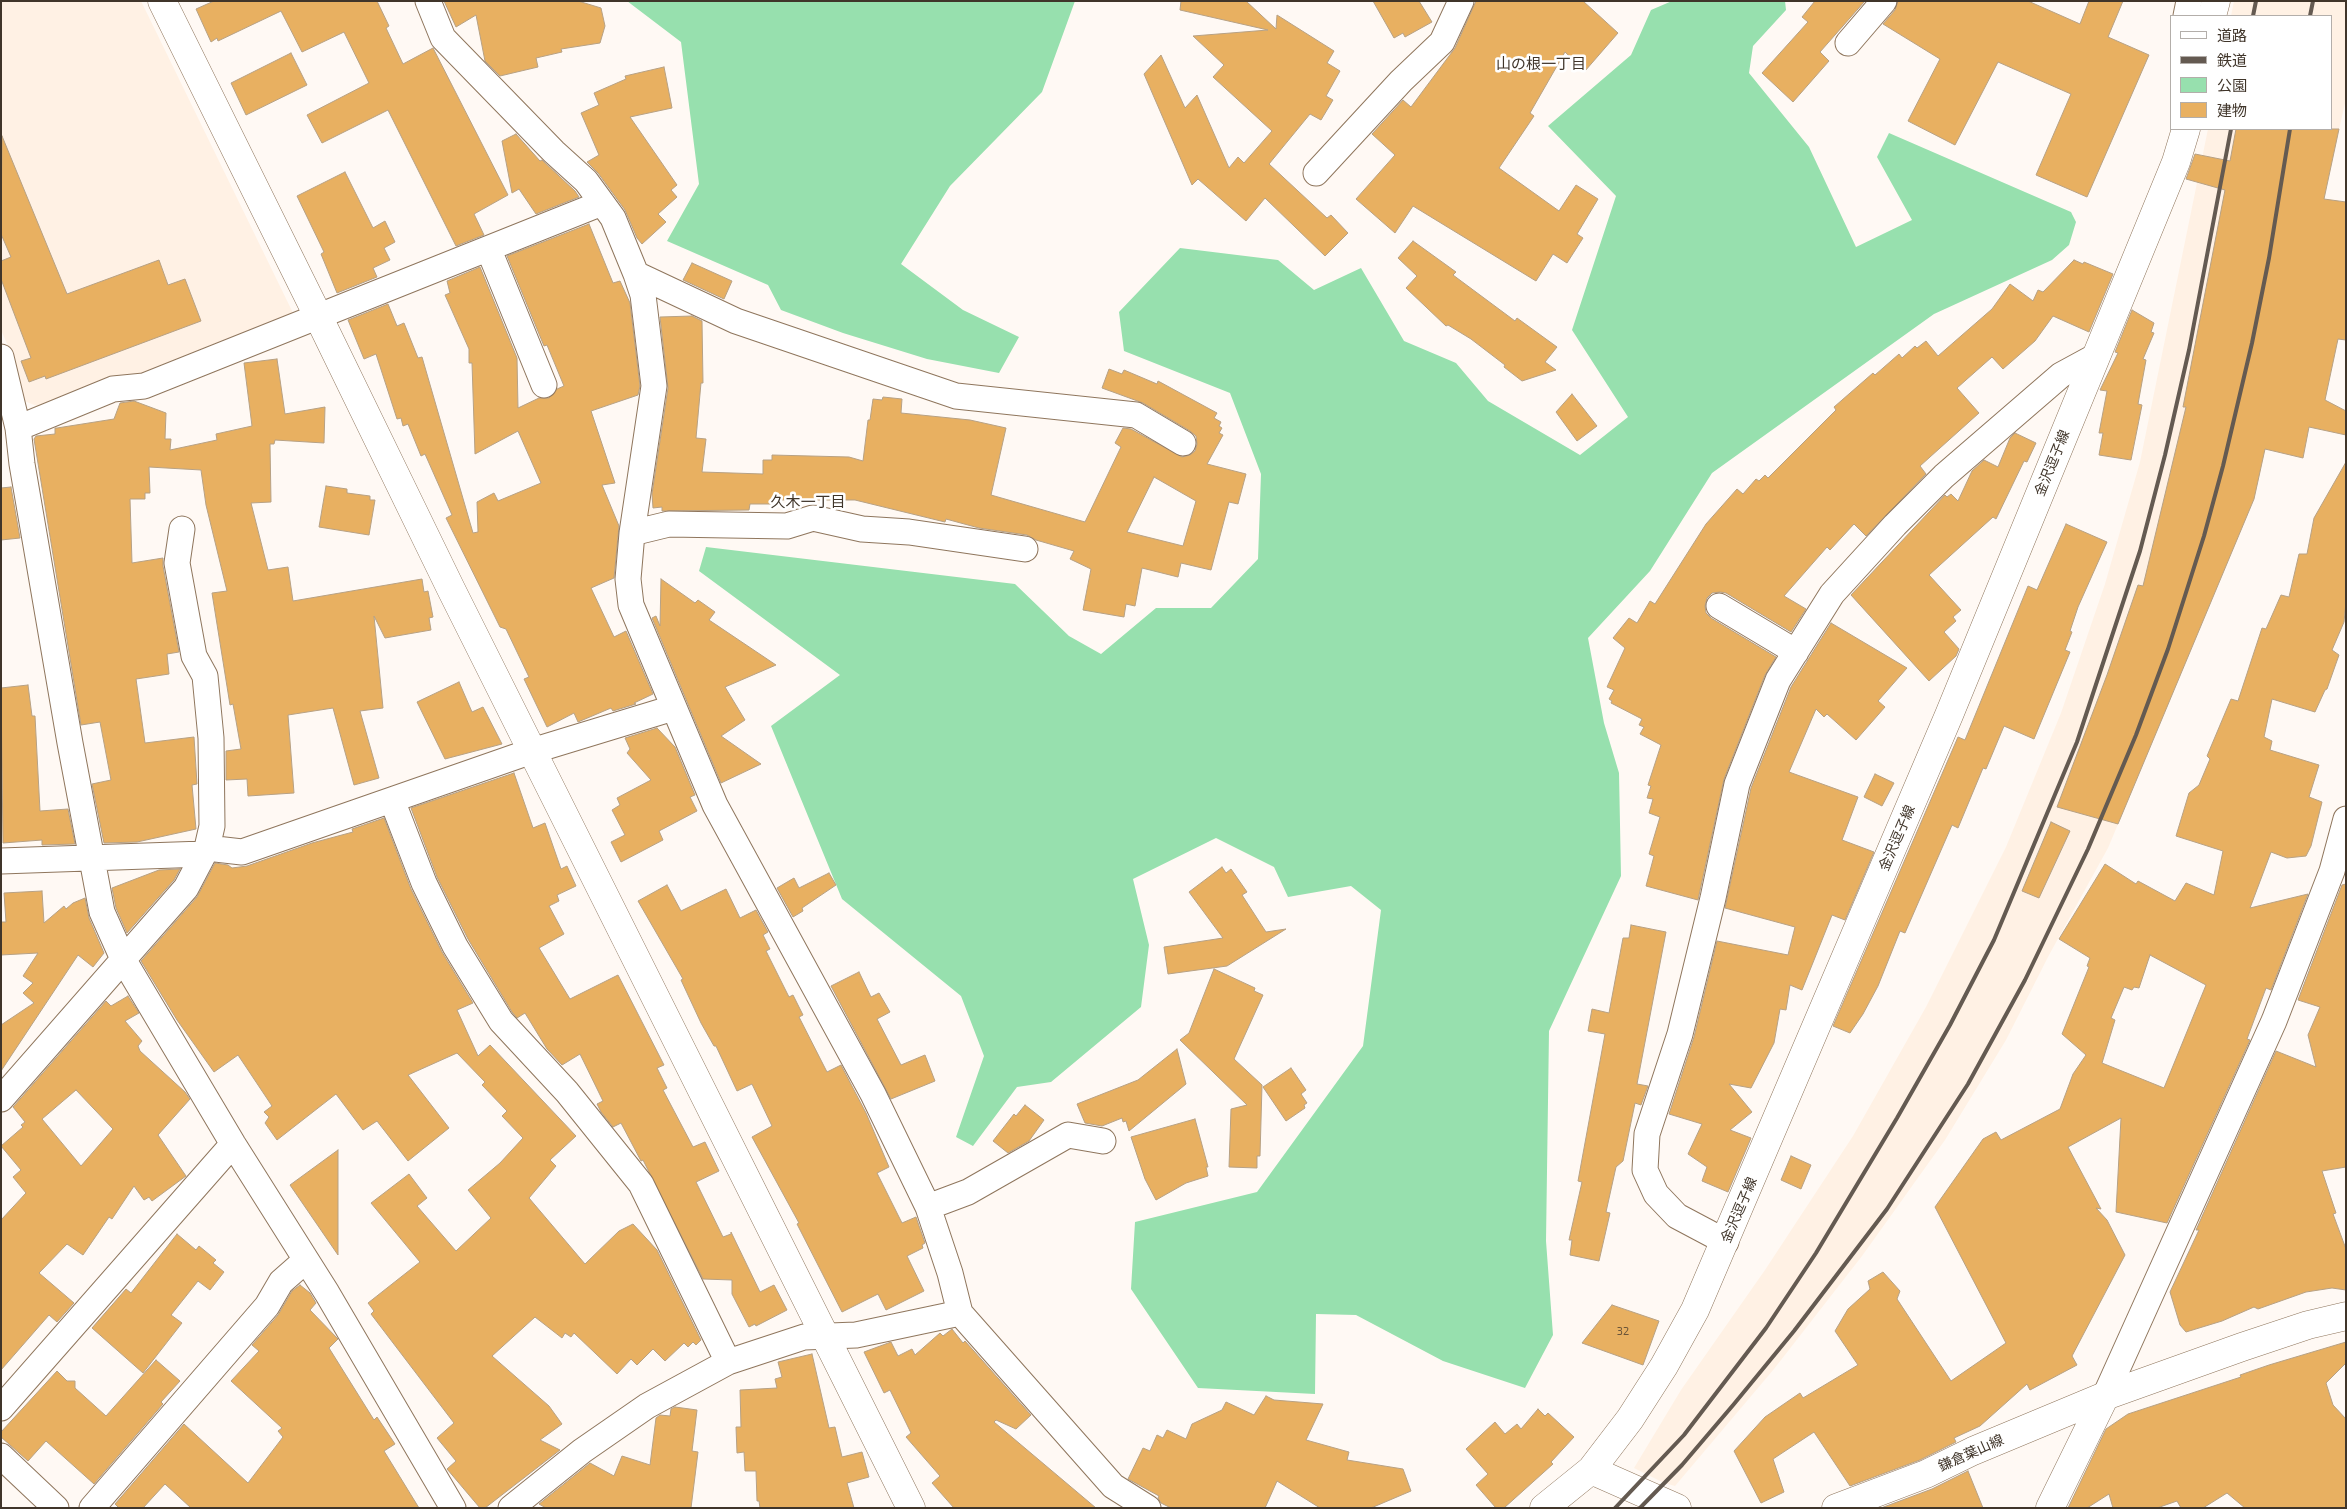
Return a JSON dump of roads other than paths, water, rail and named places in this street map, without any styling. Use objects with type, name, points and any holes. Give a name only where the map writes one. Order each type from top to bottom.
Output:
[{"type":"main road","points":[[162,1],[451,589],[911,1508]]},
{"type":"main road","points":[[2212,15],[2216,1]]},
{"type":"main road","name":"金沢逗子線","points":[[1544,1508],[1591,1470],[1630,1419],[1664,1366],[1695,1310],[1726,1242],[1949,715],[2176,162],[2186,130]]},
{"type":"main road","name":"鎌倉葉山線","points":[[1836,1508],[1926,1474],[1973,1451],[2105,1396],[2308,1325],[2346,1316]]},
{"type":"main road","points":[[2050,1508],[2105,1396]]},
{"type":"main road","points":[[1591,1470],[1677,1508]]},
{"type":"street","points":[[428,1],[443,38],[554,152],[586,181],[613,218],[636,274],[643,295],[654,386],[632,533],[628,579],[631,605],[715,806],[873,1094],[928,1207],[950,1273],[960,1313],[1113,1486],[1148,1508]]},
{"type":"street","points":[[1316,173],[1401,82],[1442,42],[1461,1]]},
{"type":"street","points":[[1848,43],[1884,1]]},
{"type":"street","points":[[2186,15],[2189,1]]},
{"type":"street","points":[[18,428],[113,389],[144,386],[602,204]]},
{"type":"street","points":[[489,250],[544,385]]},
{"type":"street","points":[[636,274],[736,321],[956,396],[1136,415],[1183,443]]},
{"type":"street","points":[[1726,1242],[1677,1216],[1656,1194],[1645,1170],[1647,1134],[1680,1034],[1713,898],[1737,784],[1778,680],[1832,594],[1944,476],[2061,375],[2096,356]]},
{"type":"street","points":[[1,357],[18,428],[22,464],[102,912],[123,959],[233,1144],[306,1260],[453,1508]]},
{"type":"street","points":[[632,533],[669,524],[787,526],[813,518],[862,529],[909,532],[1025,549]]},
{"type":"street","points":[[1,1100],[186,888],[205,851],[212,826],[211,738],[205,676],[194,656],[177,562],[182,529]]},
{"type":"street","points":[[1719,606],[1796,652]]},
{"type":"street","points":[[1,861],[205,851],[242,852],[532,751],[673,708]]},
{"type":"street","points":[[392,800],[424,883],[455,946],[501,1022],[566,1092],[641,1184],[728,1362]]},
{"type":"street","points":[[2105,1396],[2274,1021],[2339,867],[2346,819]]},
{"type":"street","points":[[928,1207],[968,1192],[1068,1135],[1103,1141]]},
{"type":"street","points":[[1,1408],[233,1144]]},
{"type":"street","points":[[92,1508],[267,1306],[281,1282],[306,1260]]},
{"type":"street","points":[[511,1508],[582,1451],[647,1406],[728,1362],[804,1337],[856,1335],[960,1313]]},
{"type":"street","points":[[1,1456],[56,1508]]},
{"type":"railway","points":[[2253,15],[2256,1]]},
{"type":"railway","points":[[2310,15],[2313,1]]},
{"type":"railway","points":[[1615,1508],[1684,1435],[1766,1328],[1816,1253],[1897,1118],[1950,1025],[1994,940],[2077,742],[2140,551],[2165,455],[2189,350],[2231,130]]},
{"type":"railway","points":[[1640,1508],[1682,1465],[1734,1404],[1794,1331],[1887,1209],[1968,1084],[2025,980],[2088,849],[2136,735],[2168,649],[2204,536],[2223,466],[2252,343],[2269,258],[2290,130]]},
{"type":"district","name":"山の根一丁目","points":[[1541,64]]},
{"type":"district","name":"久木一丁目","points":[[808,502]]}]
